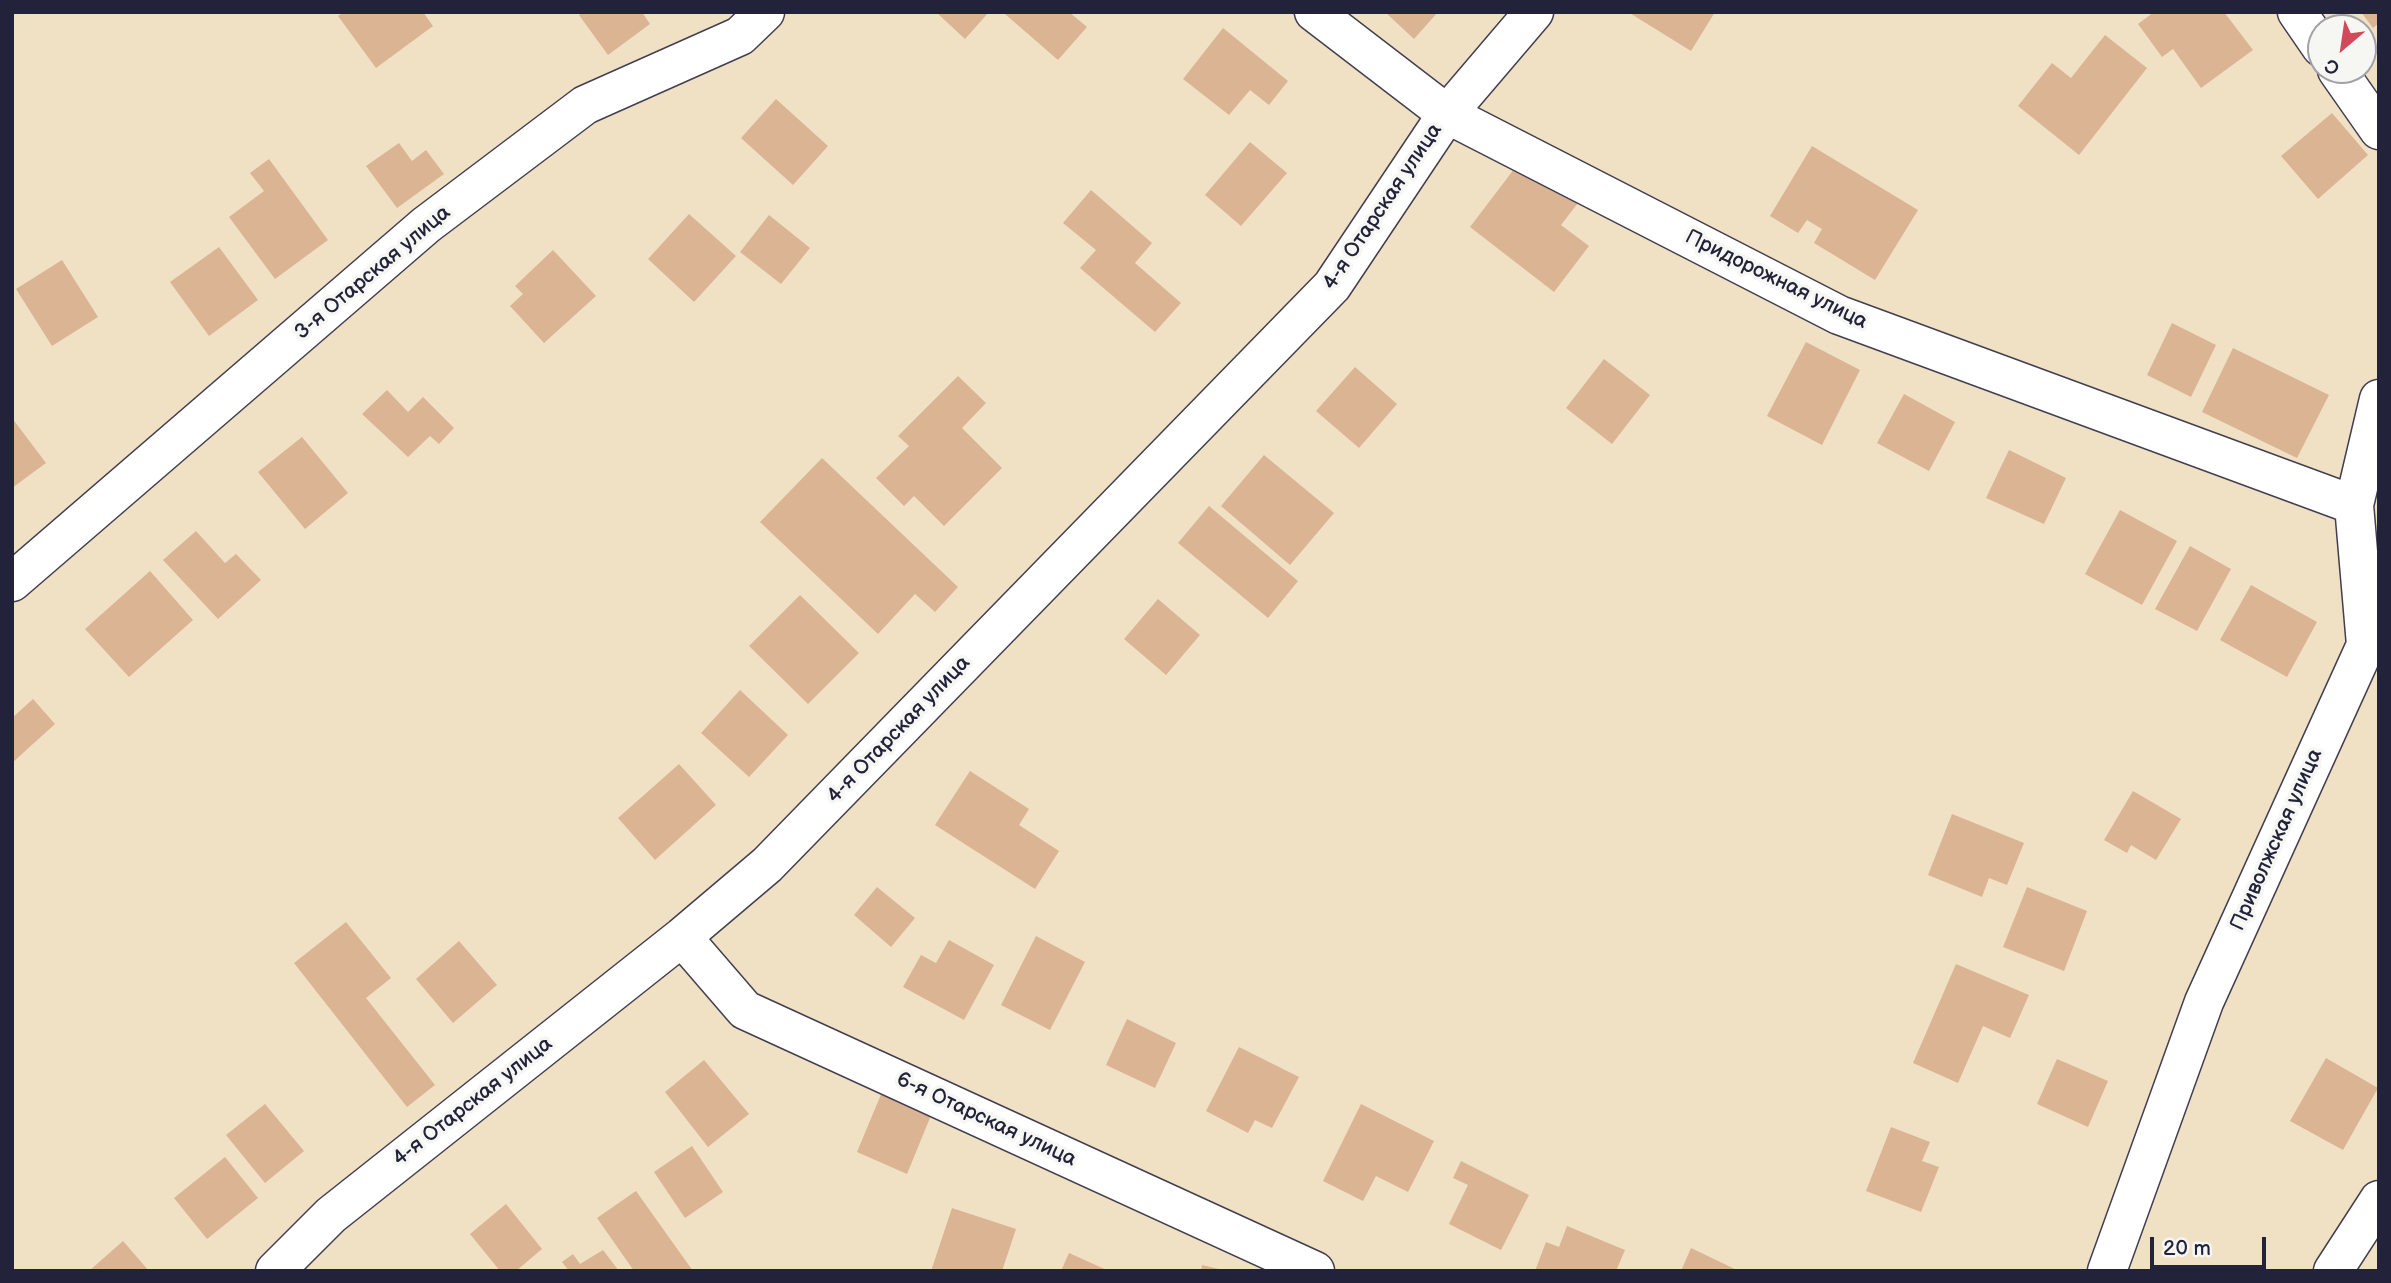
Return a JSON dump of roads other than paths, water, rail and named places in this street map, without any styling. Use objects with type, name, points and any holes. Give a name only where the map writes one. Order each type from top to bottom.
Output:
[{"type":"street","name":"3-я Отарская улица","points":[[12,582],[426,225],[586,105],[740,36],[765,12]]},
{"type":"street","name":"Придорожная улица","points":[[1314,12],[1447,114],[1839,315],[2354,505]]},
{"type":"street","points":[[1447,114],[1534,12]]},
{"type":"street","points":[[2297,12],[2307,27]]},
{"type":"street","points":[[2347,84],[2379,130]]},
{"type":"street","name":"4-я Отарская улица","points":[[275,1271],[331,1215],[682,937],[767,864],[1332,286],[1447,114]]},
{"type":"street","name":"Приволжская улица","points":[[2107,1271],[2204,1002],[2366,645],[2354,505],[2379,399]]},
{"type":"street","name":"6-я Отарская улица","points":[[682,937],[745,1010],[1315,1271]]},
{"type":"street","points":[[2333,1271],[2379,1200]]}]
